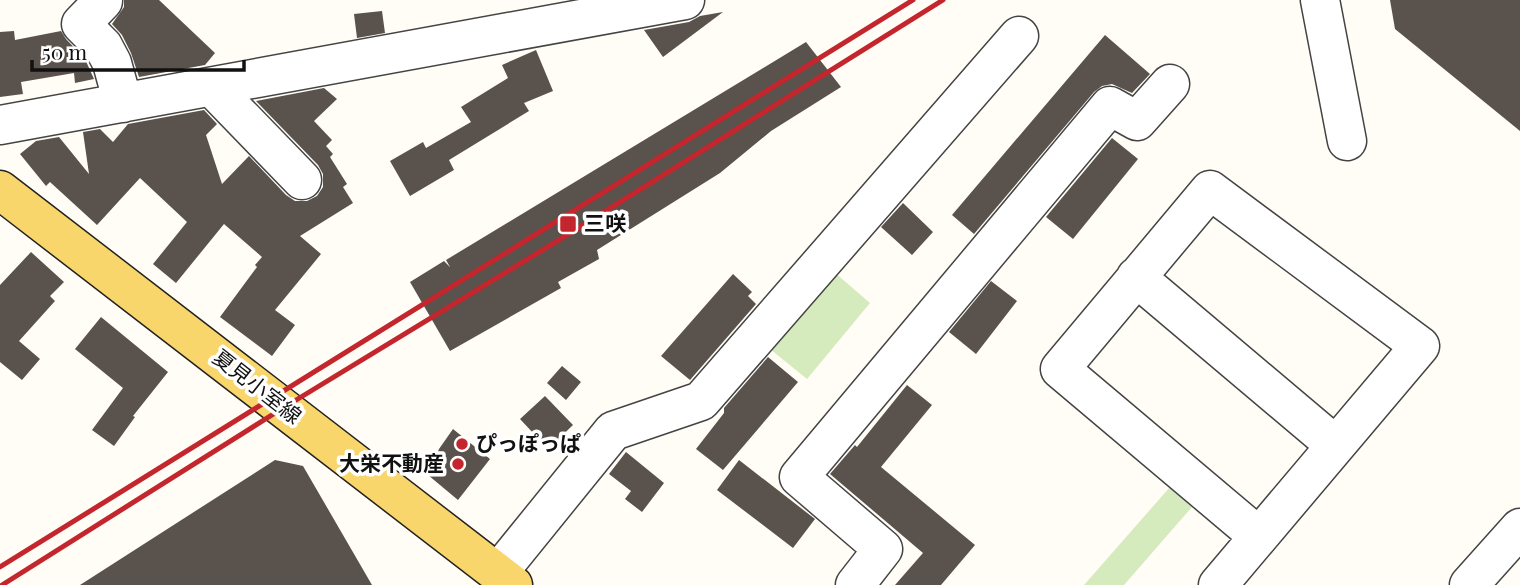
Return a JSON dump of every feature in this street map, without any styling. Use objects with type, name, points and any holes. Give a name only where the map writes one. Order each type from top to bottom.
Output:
[{"type":"main road","name":"夏見小室線","points":[[0,190],[497,578]]},
{"type":"street","points":[[0,125],[212,87],[615,6],[685,0]]},
{"type":"street","points":[[1320,0],[1348,141]]},
{"type":"street","points":[[103,1],[81,24],[103,46],[112,63],[123,103]]},
{"type":"street","points":[[497,578],[613,431],[701,401],[1018,36]]},
{"type":"street","points":[[855,585],[883,550],[799,477],[1110,106],[1137,121],[1170,84]]},
{"type":"street","points":[[212,87],[302,180]]},
{"type":"street","points":[[1218,585],[1420,346],[1210,190],[1060,369],[1258,536]]},
{"type":"street","points":[[1136,276],[1335,445]]},
{"type":"street","points":[[1469,585],[1520,528]]},
{"type":"green space","points":[[834,272],[870,303],[807,379],[770,349]]},
{"type":"green space","points":[[1170,487],[1192,507],[1124,585],[1084,585]]},
{"type":"building","points":[[124,0],[159,0],[215,53],[205,65],[139,77],[122,35],[112,24],[124,7]]},
{"type":"building","points":[[1390,0],[1520,0],[1520,131],[1395,29]]},
{"type":"building","points":[[382,11],[385,33],[357,38],[354,14]]},
{"type":"building","points":[[723,12],[663,57],[644,30],[689,22],[700,16]]},
{"type":"building","points":[[14,31],[15,40],[61,31],[85,59],[94,79],[75,83],[74,73],[21,82],[23,94],[0,97],[0,32]]},
{"type":"building","points":[[1105,35],[1150,74],[1132,93],[1112,84],[1102,86],[1094,92],[974,234],[952,215]]},
{"type":"building","points":[[806,42],[841,87],[771,131],[720,173],[597,250],[599,259],[558,282],[561,288],[450,351],[410,282],[444,261],[450,267],[446,260]]},
{"type":"building","points":[[536,50],[553,91],[524,103],[529,111],[449,160],[454,170],[410,196],[390,161],[423,142],[426,148],[471,122],[461,107],[508,78],[502,65]]},
{"type":"building","points":[[324,88],[337,99],[314,121],[332,140],[326,146],[333,154],[330,157],[347,184],[343,187],[353,203],[300,236],[321,254],[275,310],[295,325],[272,356],[220,317],[262,257],[224,224],[176,283],[153,264],[187,222],[140,178],[97,225],[50,182],[46,186],[20,154],[36,141],[59,137],[89,174],[83,132],[100,129],[113,142],[128,124],[204,110],[217,124],[206,135],[222,184],[249,156],[286,195],[295,201],[307,201],[317,196],[323,187],[323,174],[318,165],[256,101]]},
{"type":"building","points":[[1112,138],[1138,159],[1073,239],[1046,217]]},
{"type":"building","points":[[903,203],[933,232],[912,255],[881,227]]},
{"type":"building","points":[[31,252],[64,282],[50,296],[55,301],[19,341],[40,359],[22,380],[0,362],[0,285]]},
{"type":"building","points":[[733,274],[752,292],[748,296],[756,304],[690,380],[661,356]]},
{"type":"building","points":[[991,281],[1017,301],[976,354],[949,332]]},
{"type":"building","points":[[101,317],[168,372],[133,416],[135,417],[114,446],[92,430],[123,388],[75,349]]},
{"type":"building","points":[[768,357],[798,382],[723,470],[696,449],[724,413],[724,408]]},
{"type":"building","points":[[562,366],[581,382],[566,400],[547,383]]},
{"type":"building","points":[[907,385],[932,405],[881,467],[975,545],[941,585],[895,585],[923,553],[830,474],[855,445],[857,447]]},
{"type":"building","points":[[545,396],[573,425],[548,449],[520,419]]},
{"type":"building","points":[[453,429],[490,459],[458,500],[428,475],[439,449]]},
{"type":"building","points":[[626,452],[664,483],[642,512],[625,499],[631,491],[609,474]]},
{"type":"building","points":[[275,460],[303,466],[372,585],[80,585]]},
{"type":"building","points":[[739,460],[815,519],[793,548],[717,490]]},
{"type":"railway","points":[[0,567],[913,0]]},
{"type":"railway","points":[[2,585],[943,0]]},
{"type":"place","name":"三咲","points":[[568,224]]},
{"type":"place","name":"ぴっぽっぱ","points":[[462,444]]},
{"type":"place","name":"大栄不動産","points":[[458,464]]}]
